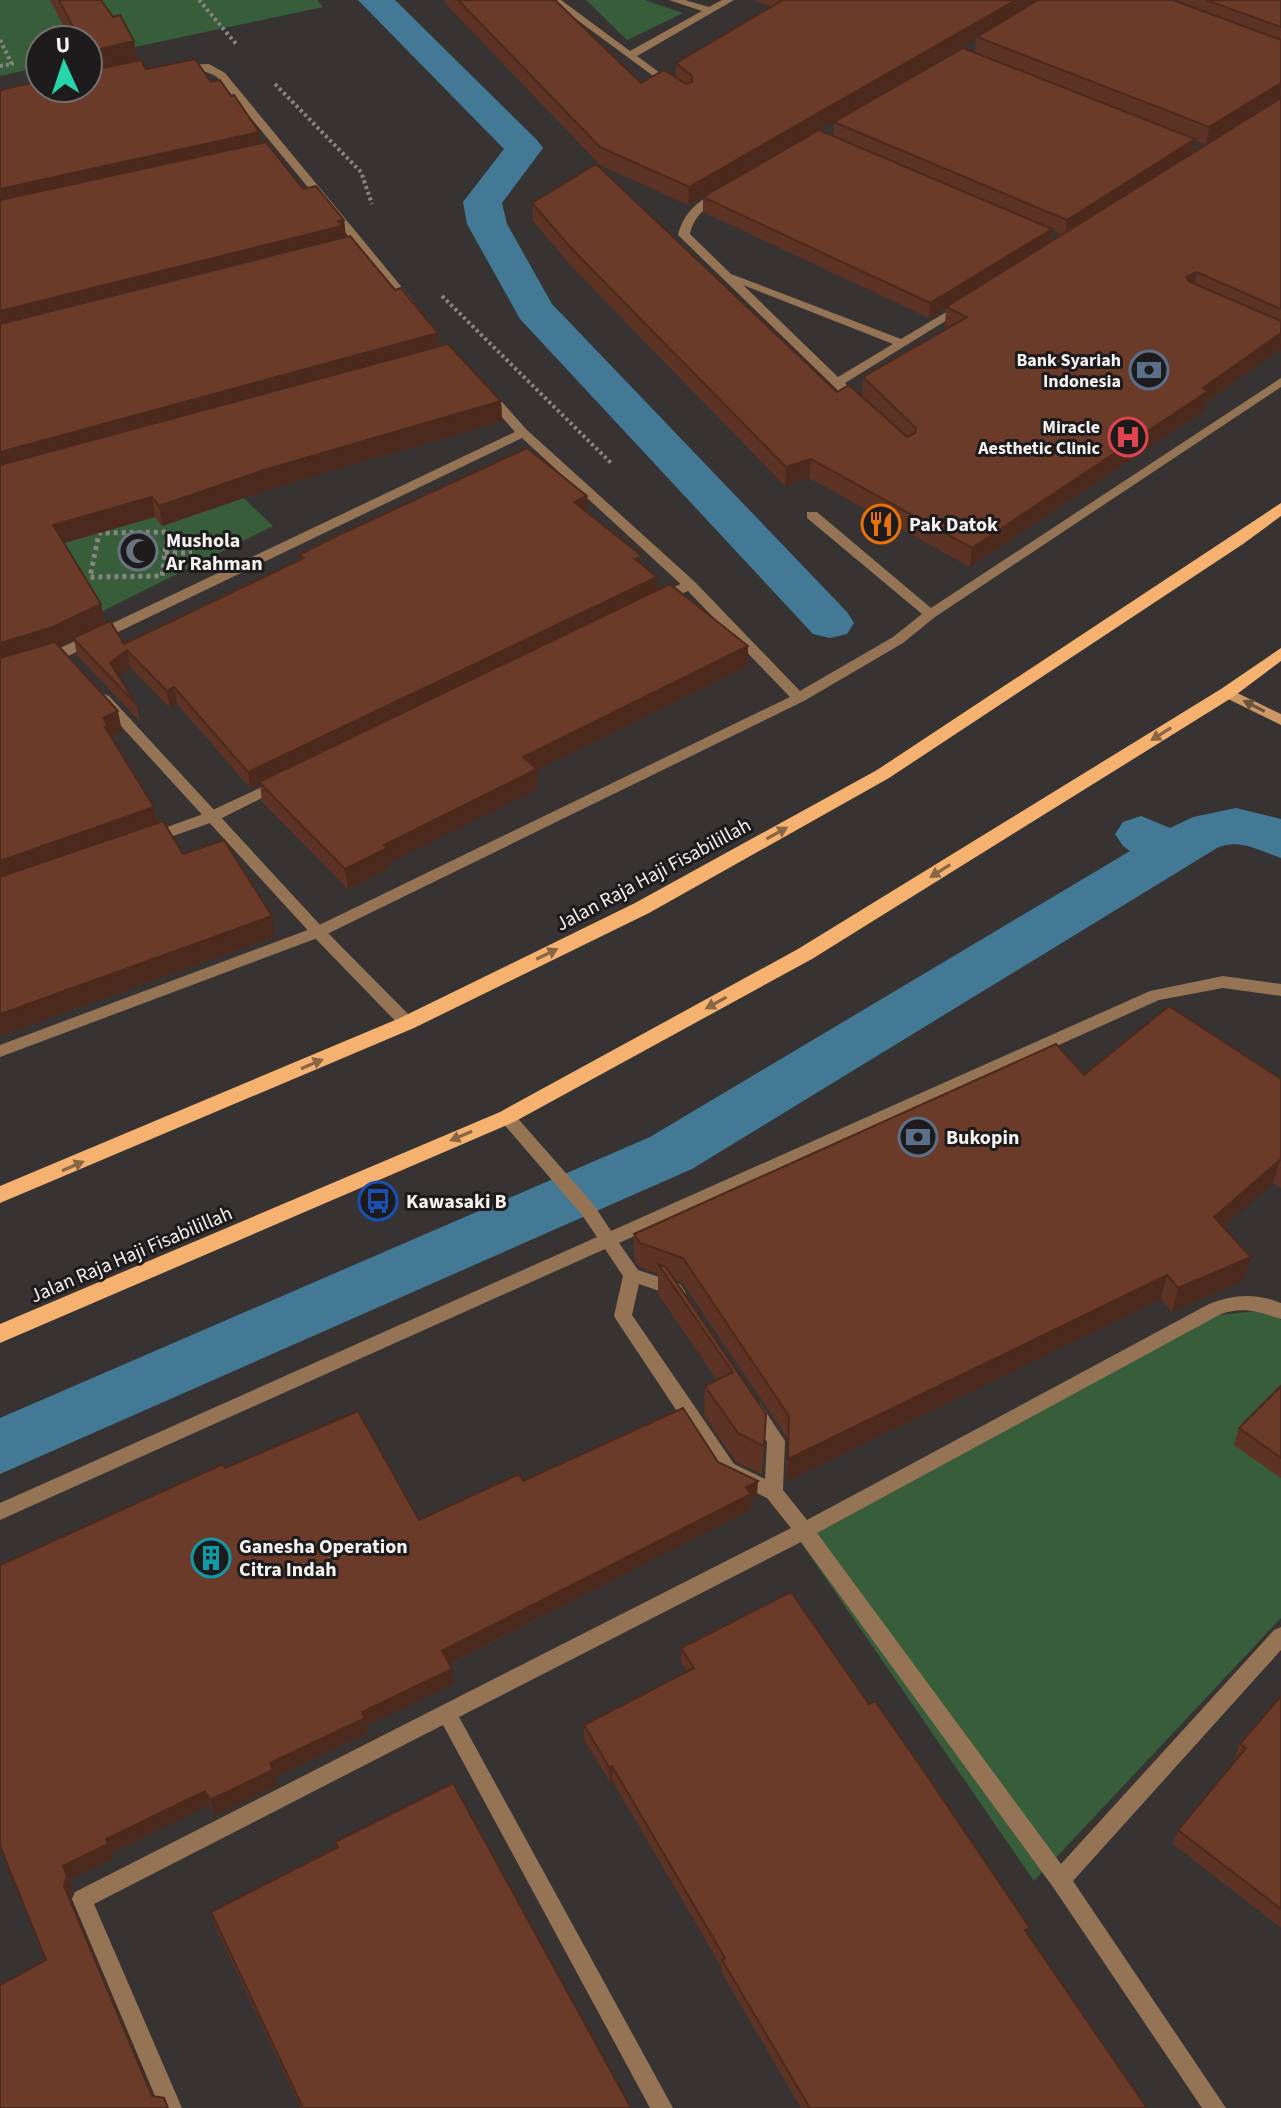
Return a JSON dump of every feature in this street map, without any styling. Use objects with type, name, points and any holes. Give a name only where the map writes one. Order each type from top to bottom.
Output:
[{"type":"main road","name":"Jalan Raja Haji Fisabilillah","points":[[0,1195],[407,1023],[642,908],[883,774],[1237,541],[1281,508]]},
{"type":"main road","name":"Jalan Raja Haji Fisabilillah","points":[[0,1334],[507,1117],[805,954],[1278,659]]},
{"type":"main road","points":[[1227,693],[1281,720]]},
{"type":"street","points":[[555,0],[685,96]]},
{"type":"street","points":[[674,0],[709,10]]},
{"type":"street","points":[[630,55],[729,0]]},
{"type":"street","points":[[170,69],[209,67],[221,75],[287,151],[423,320]]},
{"type":"street","points":[[272,155],[287,151]]},
{"type":"street","points":[[738,183],[698,206],[686,218],[684,235],[871,416]]},
{"type":"street","points":[[349,250],[364,246]]},
{"type":"street","points":[[723,274],[903,344]]},
{"type":"street","points":[[837,383],[978,298]]},
{"type":"street","points":[[474,379],[523,433],[690,585],[799,698]]},
{"type":"street","points":[[0,1051],[318,932],[799,698],[898,640],[930,614],[1281,382]]},
{"type":"street","points":[[25,664],[68,659],[523,433]]},
{"type":"street","points":[[812,515],[930,614]]},
{"type":"street","points":[[648,605],[690,585]]},
{"type":"street","points":[[95,688],[318,932],[407,1023]]},
{"type":"street","points":[[141,842],[211,817],[296,776]]},
{"type":"street","points":[[0,1512],[1156,995],[1223,982],[1281,990]]},
{"type":"street","points":[[507,1117],[588,1210],[632,1275],[674,1289],[690,1313]]},
{"type":"street","points":[[632,1275],[623,1316],[727,1470],[774,1492],[804,1531],[1060,1880],[1215,2108]]},
{"type":"street","points":[[171,2108],[82,1899],[804,1531],[1215,1309],[1232,1303],[1253,1302],[1281,1312]]},
{"type":"street","points":[[746,1396],[776,1441],[774,1492]]},
{"type":"street","points":[[1060,1880],[1281,1636]]},
{"type":"street","points":[[447,1713],[662,2108]]},
{"type":"path","points":[[199,0],[242,51]]},
{"type":"path","points":[[0,40],[12,64],[0,66]]},
{"type":"path","points":[[275,84],[361,172],[375,212]]},
{"type":"path","points":[[440,295],[611,463]]},
{"type":"path","points":[[168,532],[162,576],[90,577],[99,533],[168,532]]},
{"type":"green space","points":[[0,0],[317,0],[323,7],[104,54],[104,24],[24,24],[24,71],[0,76]]},
{"type":"green space","points":[[586,0],[645,0],[683,13],[627,40]]},
{"type":"green space","points":[[235,490],[273,526],[97,614],[44,544]]},
{"type":"green space","points":[[1267,1310],[1281,1320],[1281,1618],[1034,1881],[791,1528],[1218,1315]]},
{"type":"building","points":[[59,0],[101,0],[113,17],[120,15],[134,41],[104,48],[104,24],[72,24]]},
{"type":"building","points":[[458,0],[555,0],[641,83],[664,70],[686,84],[692,82],[692,76],[676,63],[783,0],[1016,0],[689,187],[600,147]]},
{"type":"building","points":[[1038,0],[1173,0],[1281,40],[1281,83],[1209,127],[977,37]]},
{"type":"building","points":[[1206,0],[1281,0],[1281,27]]},
{"type":"building","points":[[963,48],[1195,139],[1067,220],[834,122]]},
{"type":"building","points":[[195,59],[211,82],[220,80],[231,96],[234,95],[259,132],[0,189],[0,90],[24,85],[24,104],[104,104],[104,68],[141,60],[146,69]]},
{"type":"building","points":[[1281,98],[1281,309],[1197,272],[1186,277],[1190,282],[1281,321],[1281,333],[1203,388],[1208,391],[972,548],[811,459],[786,467],[572,249],[532,203],[596,164],[837,392],[849,385],[907,437],[915,433],[916,428],[863,377],[967,317],[946,307]]},
{"type":"building","points":[[819,130],[1052,229],[930,303],[703,197]]},
{"type":"building","points":[[266,142],[303,189],[316,186],[344,220],[338,221],[342,226],[0,311],[0,200]]},
{"type":"building","points":[[350,236],[395,290],[401,288],[438,333],[0,452],[0,324]]},
{"type":"building","points":[[448,344],[501,401],[264,470],[159,506],[152,497],[53,525],[101,604],[53,627],[0,643],[0,465]]},
{"type":"building","points":[[527,448],[587,496],[574,502],[642,556],[635,559],[657,577],[248,772],[174,687],[167,691],[127,650],[110,663],[137,705],[73,638],[110,621],[124,644],[304,558],[299,555],[330,539]]},
{"type":"building","points":[[670,584],[748,646],[523,757],[537,769],[384,845],[387,848],[345,869],[259,782]]},
{"type":"building","points":[[55,642],[118,711],[103,718],[108,726],[105,727],[154,807],[0,861],[0,658]]},
{"type":"building","points":[[163,821],[183,854],[224,840],[272,916],[0,1014],[0,877]]},
{"type":"building","points":[[1169,1006],[1281,1079],[1281,1159],[1214,1217],[1251,1257],[1178,1288],[1167,1275],[788,1459],[789,1416],[683,1258],[640,1243],[634,1234],[1056,1044],[1084,1075]]},
{"type":"building","points":[[658,1264],[666,1267],[766,1414],[764,1446],[738,1433],[705,1386],[733,1372]]},
{"type":"building","points":[[1281,1386],[1281,1458],[1239,1428]]},
{"type":"building","points":[[683,1408],[718,1462],[758,1481],[746,1487],[751,1494],[442,1651],[452,1669],[362,1712],[365,1718],[270,1763],[273,1770],[210,1800],[205,1791],[106,1839],[108,1844],[63,1866],[67,1876],[64,1886],[152,2096],[164,2098],[168,2108],[0,2108],[0,1985],[46,1960],[0,1846],[0,1565],[223,1464],[225,1468],[358,1411],[419,1520],[519,1474],[523,1481]]},
{"type":"building","points":[[791,1592],[869,1704],[875,1701],[928,1777],[1030,1928],[1025,1930],[1147,2108],[810,2108],[612,1766],[609,1767],[584,1725],[694,1668],[681,1648]]},
{"type":"building","points":[[1281,1696],[1281,1909],[1178,1830],[1246,1748],[1240,1744]]},
{"type":"building","points":[[453,1783],[631,2108],[303,2108],[211,1912],[338,1847],[335,1842]]},
{"type":"waterway","points":[[375,0],[524,148],[482,202],[487,224],[535,310],[830,623]]},
{"type":"waterway","points":[[1169,851],[1224,826],[1249,827],[1281,840]]},
{"type":"waterway","points":[[1141,834],[1169,851]]},
{"type":"waterway","points":[[0,1447],[671,1153],[1169,851]]},
{"type":"place","name":"Bank Syariah Indonesia","points":[[1149,370]]},
{"type":"place","name":"Miracle Aesthetic Clinic","points":[[1128,437]]},
{"type":"place","name":"Pak Datok","points":[[881,524]]},
{"type":"place","name":"Mushola Ar Rahman","points":[[138,551]]},
{"type":"place","name":"Bukopin","points":[[918,1137]]},
{"type":"place","name":"Kawasaki B","points":[[378,1201]]},
{"type":"place","name":"Ganesha Operation Citra Indah","points":[[211,1558]]}]
